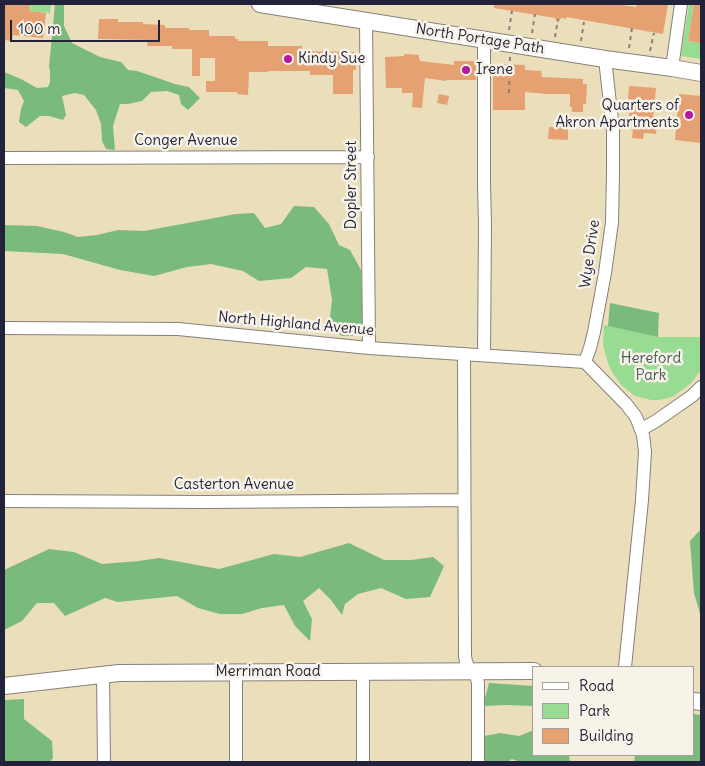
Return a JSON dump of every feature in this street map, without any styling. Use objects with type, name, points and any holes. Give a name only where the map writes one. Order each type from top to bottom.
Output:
[{"type":"main road","name":"North Portage Path","points":[[260,4],[701,73]]},
{"type":"main road","name":"Merriman Road","points":[[4,686],[119,673],[532,671]]},
{"type":"street","points":[[672,68],[681,4]]},
{"type":"street","name":"Dopler Street","points":[[366,21],[369,348]]},
{"type":"street","points":[[484,40],[484,355]]},
{"type":"street","name":"Wye Drive","points":[[584,362],[589,352],[594,332],[612,222],[612,130],[605,59]]},
{"type":"street","name":"Conger Avenue","points":[[4,158],[368,157]]},
{"type":"street","name":"North Highland Avenue","points":[[4,328],[178,329],[369,348],[584,362]]},
{"type":"street","points":[[464,354],[465,656],[466,662],[470,670],[476,675],[478,683],[478,762]]},
{"type":"street","points":[[584,362],[626,404],[642,429],[645,452],[642,500],[625,666]]},
{"type":"street","points":[[642,429],[692,396],[701,386]]},
{"type":"street","name":"Casterton Avenue","points":[[4,501],[464,500]]},
{"type":"street","points":[[363,671],[364,762]]},
{"type":"street","points":[[236,672],[236,762]]},
{"type":"street","points":[[103,674],[104,762]]},
{"type":"path","points":[[509,30],[512,11]]},
{"type":"path","points":[[532,33],[535,14]]},
{"type":"path","points":[[555,37],[558,19]]},
{"type":"path","points":[[581,41],[584,22]]},
{"type":"path","points":[[629,48],[632,28]]},
{"type":"path","points":[[650,52],[654,33]]},
{"type":"path","points":[[509,93],[510,55]]},
{"type":"green space","points":[[30,4],[51,4],[50,13],[29,11]]},
{"type":"green space","points":[[55,4],[64,4],[64,26],[72,43],[100,57],[121,62],[128,70],[189,87],[200,98],[188,110],[181,104],[179,95],[167,91],[151,92],[142,101],[120,104],[113,126],[115,150],[106,149],[102,141],[101,124],[96,110],[84,95],[75,93],[62,96],[66,115],[63,120],[49,116],[40,116],[26,127],[19,122],[24,101],[18,90],[4,88],[4,72],[37,88],[48,87],[50,82],[49,67]]},
{"type":"green space","points":[[689,4],[694,4],[688,41],[701,43],[701,59],[681,56]]},
{"type":"green space","points":[[294,206],[314,207],[329,224],[339,245],[350,250],[361,270],[363,320],[359,334],[342,336],[329,326],[332,300],[327,269],[306,267],[291,278],[259,281],[243,271],[211,264],[187,267],[154,276],[120,270],[63,254],[4,251],[4,225],[37,226],[78,237],[118,230],[144,231],[236,214],[254,213],[265,228],[281,224]]},
{"type":"green space","points":[[610,303],[659,313],[658,337],[608,326]]},
{"type":"green space","name":"Hereford Park","points":[[604,325],[658,337],[701,337],[701,370],[691,383],[674,396],[651,400],[635,396],[621,385],[608,363],[603,345]]},
{"type":"green space","points":[[701,529],[701,617],[694,593],[690,541]]},
{"type":"green space","points":[[349,543],[384,560],[411,560],[433,557],[444,566],[430,597],[406,599],[381,588],[358,594],[345,604],[342,615],[319,588],[303,601],[312,619],[310,641],[295,626],[284,605],[262,608],[242,614],[220,614],[198,608],[177,596],[118,602],[105,598],[65,616],[54,603],[37,603],[22,621],[4,630],[4,570],[49,549],[74,552],[102,564],[159,558],[219,569],[274,554],[300,557]]},
{"type":"green space","points":[[489,683],[532,686],[532,706],[483,706]]},
{"type":"green space","points":[[24,699],[24,719],[52,741],[53,758],[50,762],[4,762],[4,700]]},
{"type":"green space","points":[[695,714],[701,715],[701,762],[634,762],[635,756],[695,756]]},
{"type":"green space","points":[[532,731],[532,756],[569,756],[570,762],[519,762],[512,759],[507,762],[484,762],[484,736],[500,733],[519,736]]},
{"type":"building","points":[[4,4],[30,4],[29,11],[46,13],[43,38],[13,35],[12,41],[4,40]]},
{"type":"building","points":[[494,4],[614,4],[636,7],[637,4],[668,4],[663,34],[566,17],[566,19],[561,18],[558,23],[555,18],[494,8]]},
{"type":"building","points":[[694,4],[701,4],[701,43],[688,41]]},
{"type":"building","points":[[99,19],[118,19],[118,22],[143,22],[143,24],[165,25],[165,28],[209,30],[209,36],[235,36],[235,39],[238,39],[238,41],[268,41],[268,46],[302,46],[302,51],[356,52],[356,70],[353,70],[353,94],[333,94],[333,75],[310,75],[310,71],[249,72],[248,95],[237,94],[237,92],[206,92],[206,81],[215,81],[215,58],[200,58],[200,76],[192,76],[192,49],[172,49],[172,46],[147,46],[148,40],[98,39]]},
{"type":"building","points":[[404,54],[419,55],[420,61],[454,65],[454,61],[476,61],[476,80],[446,81],[425,78],[422,108],[412,107],[413,93],[402,93],[402,88],[386,88],[385,57],[404,56]]},
{"type":"building","points":[[493,64],[525,65],[525,70],[541,71],[542,77],[583,79],[583,84],[587,84],[586,104],[583,104],[583,112],[572,112],[570,94],[525,92],[525,110],[493,110]]},
{"type":"building","points":[[629,86],[656,88],[653,120],[657,121],[656,134],[644,133],[643,139],[632,138],[634,116],[629,116],[631,100],[628,99]]},
{"type":"building","points":[[439,94],[449,96],[447,105],[437,103]]},
{"type":"building","name":"Quarters of Akron Apartments","points":[[679,94],[701,96],[700,143],[675,140]]},
{"type":"building","points":[[549,127],[568,128],[568,140],[548,139]]},
{"type":"place","name":"Kindy Sue","points":[[288,59]]},
{"type":"place","name":"Irene","points":[[466,70]]},
{"type":"place","name":"Quarters of Akron Apartments","points":[[689,115]]}]
